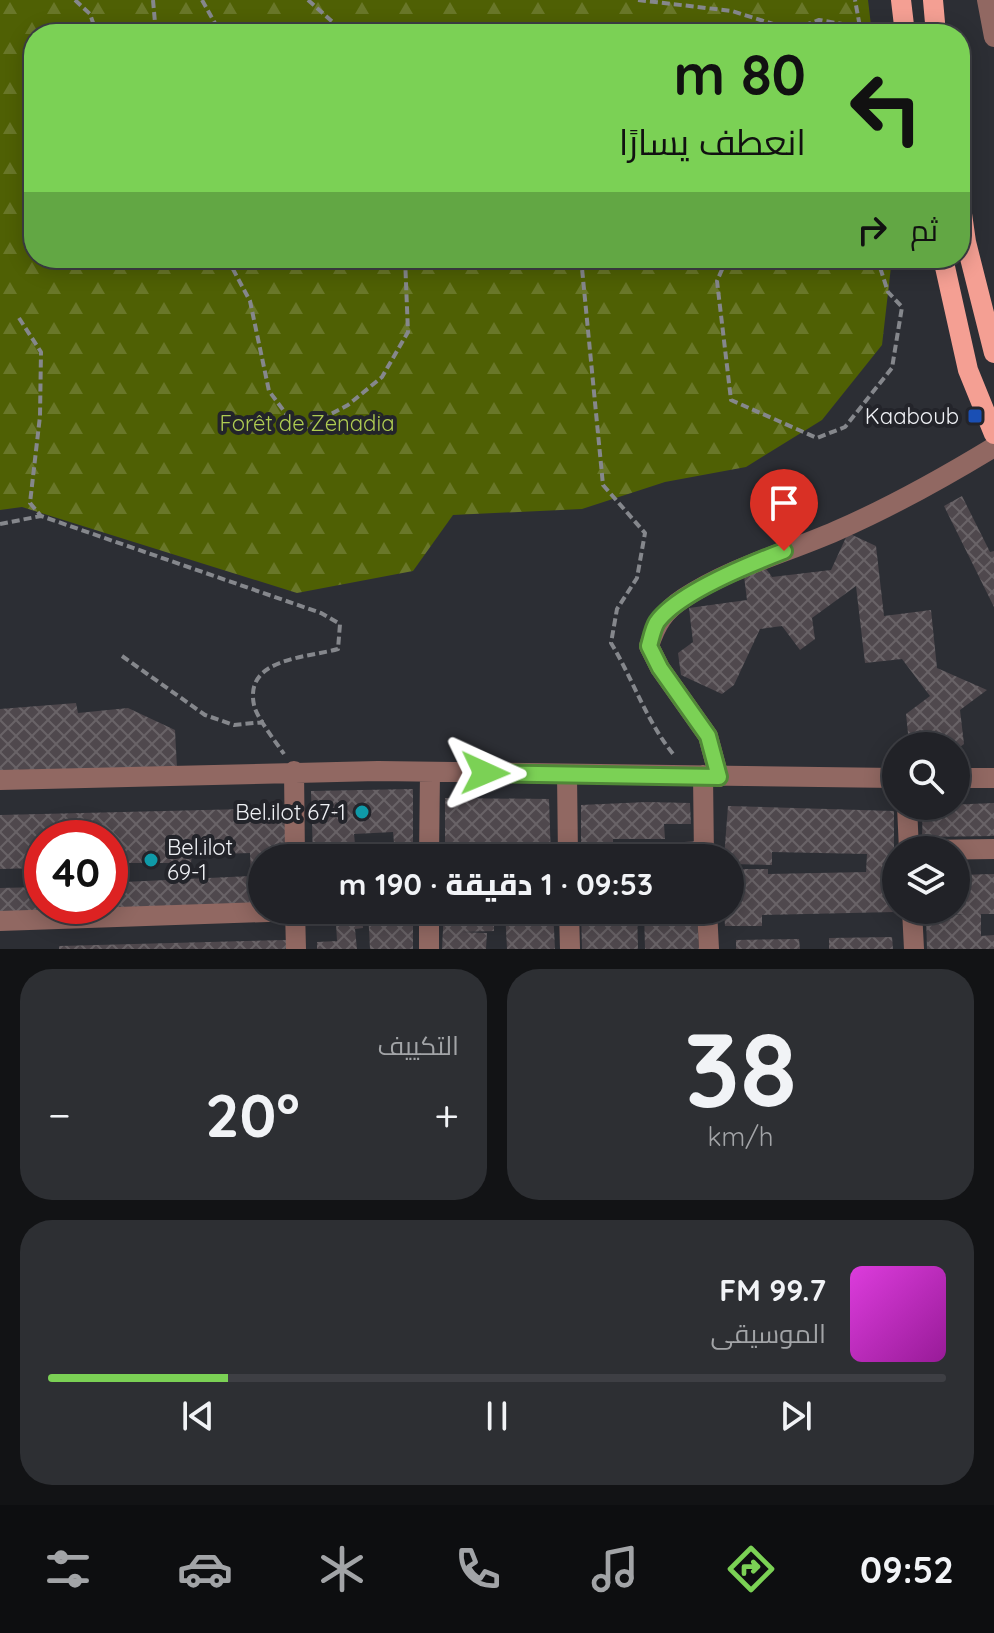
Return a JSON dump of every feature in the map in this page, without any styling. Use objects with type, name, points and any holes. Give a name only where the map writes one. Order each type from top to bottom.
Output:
[{"type":"main road","points":[[901,0],[904,24]]},
{"type":"main road","points":[[933,0],[935,24]]},
{"type":"main road","points":[[970,258],[993,349]]},
{"type":"main road","points":[[945,268],[968,370],[994,434]]},
{"type":"street","points":[[987,0],[994,37]]},
{"type":"street","points":[[705,844],[711,776],[708,736],[660,668],[649,646],[657,623],[683,599],[759,560],[835,532],[888,507],[994,447]]},
{"type":"street","points":[[0,780],[294,771],[882,778]]},
{"type":"street","points":[[294,771],[295,844]]},
{"type":"street","points":[[429,844],[430,773]]},
{"type":"street","points":[[567,774],[568,844]]},
{"type":"street","points":[[970,778],[994,778]]},
{"type":"street","points":[[970,849],[994,849]]},
{"type":"street","points":[[0,921],[248,913]]},
{"type":"street","points":[[295,924],[296,949]]},
{"type":"street","points":[[429,924],[429,949]]},
{"type":"street","points":[[569,924],[570,949]]},
{"type":"street","points":[[708,924],[709,949]]},
{"type":"street","points":[[913,924],[914,949]]},
{"type":"path","points":[[75,0],[90,14],[94,24]]},
{"type":"path","points":[[153,0],[155,24]]},
{"type":"path","points":[[202,0],[215,24]]},
{"type":"path","points":[[308,0],[335,24]]},
{"type":"path","points":[[638,0],[732,11],[770,24]]},
{"type":"path","points":[[855,0],[859,24]]},
{"type":"path","points":[[810,24],[819,20],[842,24]]},
{"type":"path","points":[[232,268],[250,301],[269,391],[299,431],[348,405],[382,377],[408,332],[405,268]]},
{"type":"path","points":[[582,268],[603,485],[645,533],[637,578],[617,609],[611,643],[659,735],[673,754],[711,776]]},
{"type":"path","points":[[723,268],[717,281],[731,400],[817,438],[845,427],[892,368],[902,307],[888,292],[880,268]]},
{"type":"path","points":[[19,318],[41,352],[40,416],[30,503],[41,516]]},
{"type":"path","points":[[0,524],[41,516],[321,613],[340,624],[338,649],[280,662],[264,670],[254,685],[254,708],[294,771]]},
{"type":"path","points":[[122,656],[205,715],[234,725],[264,722]]},
{"type":"green space","name":"Forêt de Zenadia","points":[[0,0],[868,0],[871,24],[24,24],[24,268],[891,268],[882,345],[822,420],[746,467],[665,482],[582,509],[453,515],[413,571],[297,593],[22,507],[0,510]]},
{"type":"building","points":[[962,496],[990,552],[994,551],[994,607],[944,506]]},
{"type":"building","points":[[848,533],[876,546],[884,616],[931,610],[937,668],[987,690],[960,710],[963,732],[908,732],[906,714],[930,696],[902,659],[865,663],[856,586],[812,618],[815,639],[800,650],[782,626],[760,629],[734,685],[722,694],[681,675],[678,653],[693,642],[689,608],[747,600],[744,576],[762,563],[772,577],[831,570]]},
{"type":"building","points":[[76,703],[78,713],[128,708],[175,730],[177,768],[0,771],[0,709]]},
{"type":"building","name":"Bel.ilot 67-1","points":[[413,789],[413,844],[377,844],[394,843],[393,832],[354,834],[355,844],[313,844],[311,791]]},
{"type":"building","points":[[445,798],[549,799],[551,844],[445,844]]},
{"type":"building","points":[[690,803],[691,824],[664,824],[665,839],[613,839],[613,844],[581,844],[581,805]]},
{"type":"building","points":[[994,803],[994,836],[922,836],[923,820],[970,820],[970,804]]},
{"type":"building","points":[[728,806],[882,811],[882,820],[894,820],[894,836],[882,836],[882,912],[762,915],[762,926],[725,926],[744,924],[744,869],[768,869],[768,874],[866,872],[867,854],[772,852],[772,865],[744,864],[744,844],[725,844]]},
{"type":"building","name":"Bel.ilot 69-1","points":[[289,808],[289,844],[248,844],[248,853],[192,855],[191,863],[128,863],[128,820],[24,820],[24,868],[0,869],[0,815]]},
{"type":"building","points":[[994,874],[994,914],[981,914],[981,936],[994,935],[994,949],[927,949],[926,924],[970,924],[970,875]]},
{"type":"building","name":"Bel.ilot 69-1","points":[[248,876],[248,907],[128,911],[128,882]]},
{"type":"building","name":"Bel.ilot 69-1","points":[[24,887],[24,914],[0,915],[0,888]]},
{"type":"building","points":[[336,924],[363,924],[363,928],[355,929],[357,949],[317,949],[317,942],[337,941]]},
{"type":"building","points":[[369,924],[413,924],[413,949],[370,949]]},
{"type":"building","points":[[443,924],[494,924],[494,931],[462,932],[487,933],[486,949],[442,949]]},
{"type":"building","points":[[506,924],[554,924],[555,949],[507,949]]},
{"type":"building","points":[[581,924],[637,924],[638,949],[582,949]]},
{"type":"building","points":[[644,924],[698,924],[699,949],[645,949]]},
{"type":"building","points":[[892,937],[893,949],[829,949],[829,938]]},
{"type":"building","points":[[799,939],[800,949],[736,949],[736,940]]},
{"type":"building","points":[[286,940],[287,949],[59,949],[59,946]]},
{"type":"place","name":"Kaaboub","points":[[975,416]]},
{"type":"place","name":"Bel.ilot 67-1","points":[[362,812]]},
{"type":"place","name":"Bel.ilot 69-1","points":[[151,860]]},
{"type":"route","points":[[485,773],[719,777],[708,736],[660,668],[649,646],[657,623],[683,599],[759,560],[784,551]]}]
